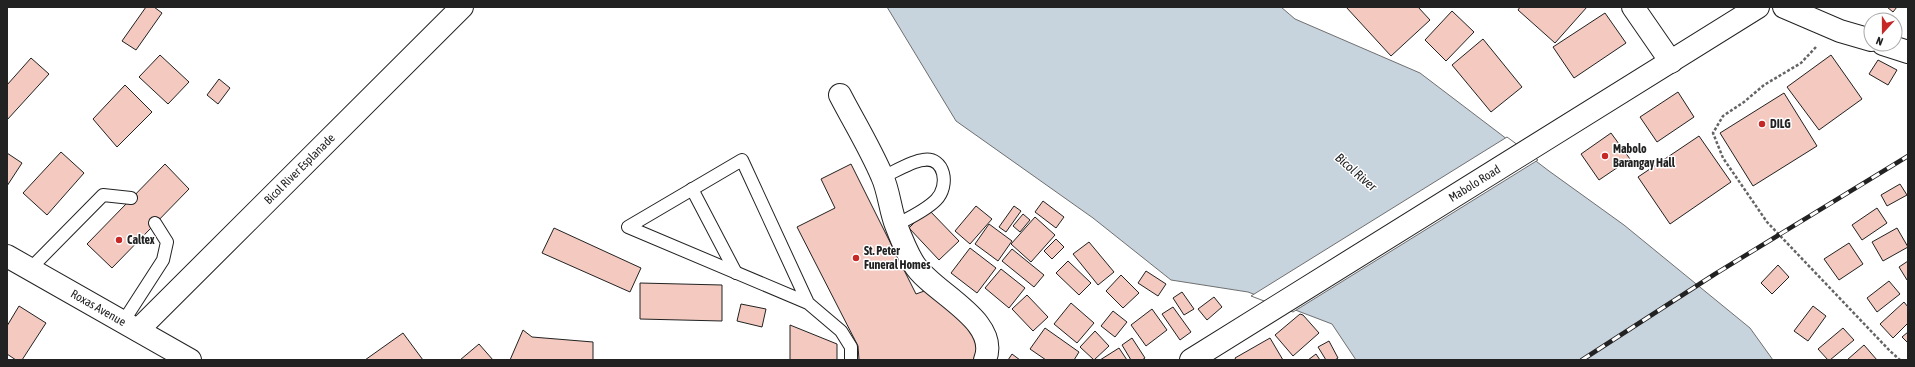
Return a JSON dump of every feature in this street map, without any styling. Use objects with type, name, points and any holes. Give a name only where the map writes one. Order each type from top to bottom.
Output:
[{"type":"main road","name":"Bicol River Esplanade","points":[[130,326],[462,7]]},
{"type":"main road","points":[[1632,7],[1671,62]]},
{"type":"main road","name":"Mabolo Road","points":[[1191,360],[1758,7]]},
{"type":"main road","points":[[1784,7],[1840,31],[1863,38]]},
{"type":"main road","points":[[840,95],[883,177],[896,225],[914,265],[936,288],[974,318],[987,337],[987,355],[985,360]]},
{"type":"main road","name":"Roxas Avenue","points":[[7,256],[190,360]]},
{"type":"lane","points":[[883,177],[924,159],[934,161],[942,170],[945,180],[942,191],[936,200],[896,225]]},
{"type":"lane","points":[[808,303],[742,160],[628,227],[808,303],[841,331],[851,347],[851,360]]},
{"type":"lane","points":[[692,189],[736,273]]},
{"type":"lane","points":[[30,269],[103,195],[131,198]]},
{"type":"lane","points":[[130,326],[163,260],[167,242],[155,223]]},
{"type":"path","points":[[1840,31],[1820,43],[1801,63],[1764,85],[1744,102],[1723,116],[1713,133],[1723,158],[1767,222],[1900,360]]},
{"type":"water","name":"Bicol River","points":[[887,7],[1281,7],[1295,19],[1420,73],[1549,171],[1624,225],[1750,328],[1773,360],[1356,360],[1332,324],[1248,292],[1171,280],[1093,218],[956,121]]},
{"type":"pier","points":[[1507,137],[1538,160],[1293,312],[1251,296]]},
{"type":"building","points":[[146,7],[154,7],[162,13],[136,50],[122,41]]},
{"type":"building","points":[[1346,7],[1418,7],[1430,20],[1391,56]]},
{"type":"building","points":[[1520,7],[1587,7],[1555,43],[1518,10]]},
{"type":"building","points":[[1887,7],[1897,7],[1893,12]]},
{"type":"building","points":[[1452,11],[1474,32],[1446,61],[1425,40]]},
{"type":"building","points":[[1605,13],[1626,43],[1574,78],[1553,47]]},
{"type":"building","points":[[1483,39],[1522,87],[1491,112],[1452,65]]},
{"type":"building","points":[[160,55],[189,82],[168,104],[139,77]]},
{"type":"building","points":[[1831,55],[1862,99],[1819,130],[1787,87]]},
{"type":"building","points":[[31,58],[49,74],[7,120],[7,85]]},
{"type":"building","points":[[1878,60],[1897,70],[1888,85],[1869,74]]},
{"type":"building","points":[[219,79],[230,88],[218,104],[207,95]]},
{"type":"building","points":[[125,85],[152,112],[117,147],[93,119]]},
{"type":"building","points":[[1678,92],[1694,117],[1657,142],[1640,117]]},
{"type":"building","points":[[1784,93],[1817,146],[1753,186],[1720,133]]},
{"type":"building","name":"Mabolo Barangay Hall","points":[[1611,133],[1630,159],[1599,180],[1581,154]]},
{"type":"building","points":[[1699,136],[1731,182],[1670,224],[1638,177]]},
{"type":"building","points":[[61,152],[84,173],[47,215],[23,193]]},
{"type":"building","points":[[7,153],[22,163],[7,186]]},
{"type":"building","points":[[165,164],[189,189],[112,268],[87,244]]},
{"type":"building","name":"St. Peter Funeral Homes","points":[[851,164],[916,294],[927,290],[978,336],[978,360],[859,360],[858,346],[797,227],[835,208],[821,179]]},
{"type":"building","points":[[1900,184],[1907,195],[1887,206],[1881,195]]},
{"type":"building","points":[[1043,201],[1064,217],[1056,228],[1035,212]]},
{"type":"building","points":[[976,206],[992,219],[970,244],[955,231]]},
{"type":"building","points":[[1014,206],[1021,211],[1006,232],[999,227]]},
{"type":"building","points":[[1877,208],[1887,223],[1862,240],[1852,225]]},
{"type":"building","points":[[928,209],[959,241],[939,260],[909,228]]},
{"type":"building","points":[[1023,214],[1030,220],[1020,232],[1013,226]]},
{"type":"building","points":[[1035,217],[1055,235],[1031,262],[1011,244]]},
{"type":"building","points":[[989,224],[1012,241],[998,261],[975,244]]},
{"type":"building","points":[[554,228],[641,268],[630,292],[542,253]]},
{"type":"building","points":[[1897,228],[1908,247],[1883,261],[1872,242]]},
{"type":"building","points":[[1056,239],[1064,247],[1052,259],[1044,251]]},
{"type":"building","points":[[1089,242],[1114,272],[1098,285],[1073,254]]},
{"type":"building","points":[[1849,243],[1863,264],[1839,280],[1824,259]]},
{"type":"building","points":[[970,248],[996,268],[977,293],[951,273]]},
{"type":"building","points":[[1012,249],[1044,275],[1034,287],[1002,261]]},
{"type":"building","points":[[1068,261],[1091,283],[1079,295],[1056,273]]},
{"type":"building","points":[[1908,261],[1908,280],[1907,280],[1899,267]]},
{"type":"building","points":[[1778,265],[1789,277],[1772,294],[1761,283]]},
{"type":"building","points":[[1001,269],[1025,288],[1009,308],[985,288]]},
{"type":"building","points":[[1146,271],[1166,284],[1158,296],[1138,283]]},
{"type":"building","points":[[1121,275],[1139,293],[1123,308],[1106,291]]},
{"type":"building","points":[[1889,281],[1900,294],[1877,312],[1867,298]]},
{"type":"building","points":[[640,283],[722,285],[722,321],[640,319]]},
{"type":"building","points":[[1182,292],[1194,309],[1184,315],[1173,298]]},
{"type":"building","points":[[1027,295],[1048,317],[1033,331],[1012,309]]},
{"type":"building","points":[[1214,297],[1222,307],[1207,320],[1198,309]]},
{"type":"building","points":[[1904,302],[1908,307],[1908,323],[1893,338],[1880,324]]},
{"type":"building","points":[[1071,303],[1094,323],[1077,343],[1054,324]]},
{"type":"building","points":[[741,304],[766,309],[762,327],[737,321]]},
{"type":"building","points":[[19,306],[46,323],[22,360],[16,360],[7,354],[7,326]]},
{"type":"building","points":[[1813,306],[1826,316],[1808,341],[1794,331]]},
{"type":"building","points":[[1173,307],[1191,332],[1180,340],[1162,314]]},
{"type":"building","points":[[1152,309],[1167,330],[1146,346],[1131,325]]},
{"type":"building","points":[[1113,311],[1127,322],[1115,337],[1101,326]]},
{"type":"building","points":[[1300,314],[1303,315],[1319,333],[1293,356],[1275,335]]},
{"type":"building","points":[[790,325],[837,344],[837,360],[790,360]]},
{"type":"building","points":[[1045,328],[1079,352],[1074,360],[1046,360],[1030,349]]},
{"type":"building","points":[[1843,328],[1854,340],[1830,360],[1828,360],[1818,349]]},
{"type":"building","points":[[523,330],[532,337],[593,342],[593,360],[510,360]]},
{"type":"building","points":[[1095,331],[1109,346],[1094,360],[1080,347]]},
{"type":"building","points":[[1908,332],[1908,343],[1902,337]]},
{"type":"building","points":[[403,333],[423,360],[365,360]]},
{"type":"building","points":[[1132,338],[1145,358],[1142,360],[1131,360],[1122,345]]},
{"type":"building","points":[[1270,338],[1283,360],[1236,360],[1235,358]]},
{"type":"building","points":[[1329,341],[1338,358],[1335,360],[1326,360],[1318,347]]},
{"type":"building","points":[[479,344],[493,360],[460,360]]},
{"type":"building","points":[[1864,345],[1877,360],[1847,360]]},
{"type":"building","points":[[1119,348],[1127,360],[1100,360]]},
{"type":"building","points":[[1012,354],[1020,360],[1008,360]]},
{"type":"building","points":[[1316,354],[1320,360],[1308,360]]},
{"type":"railway","points":[[1582,360],[1715,274],[1908,156]]},
{"type":"place","name":"DILG","points":[[1762,124]]},
{"type":"place","name":"Mabolo Barangay Hall","points":[[1605,156]]},
{"type":"place","name":"Caltex","points":[[119,240]]},
{"type":"place","name":"St. Peter Funeral Homes","points":[[856,258]]}]
